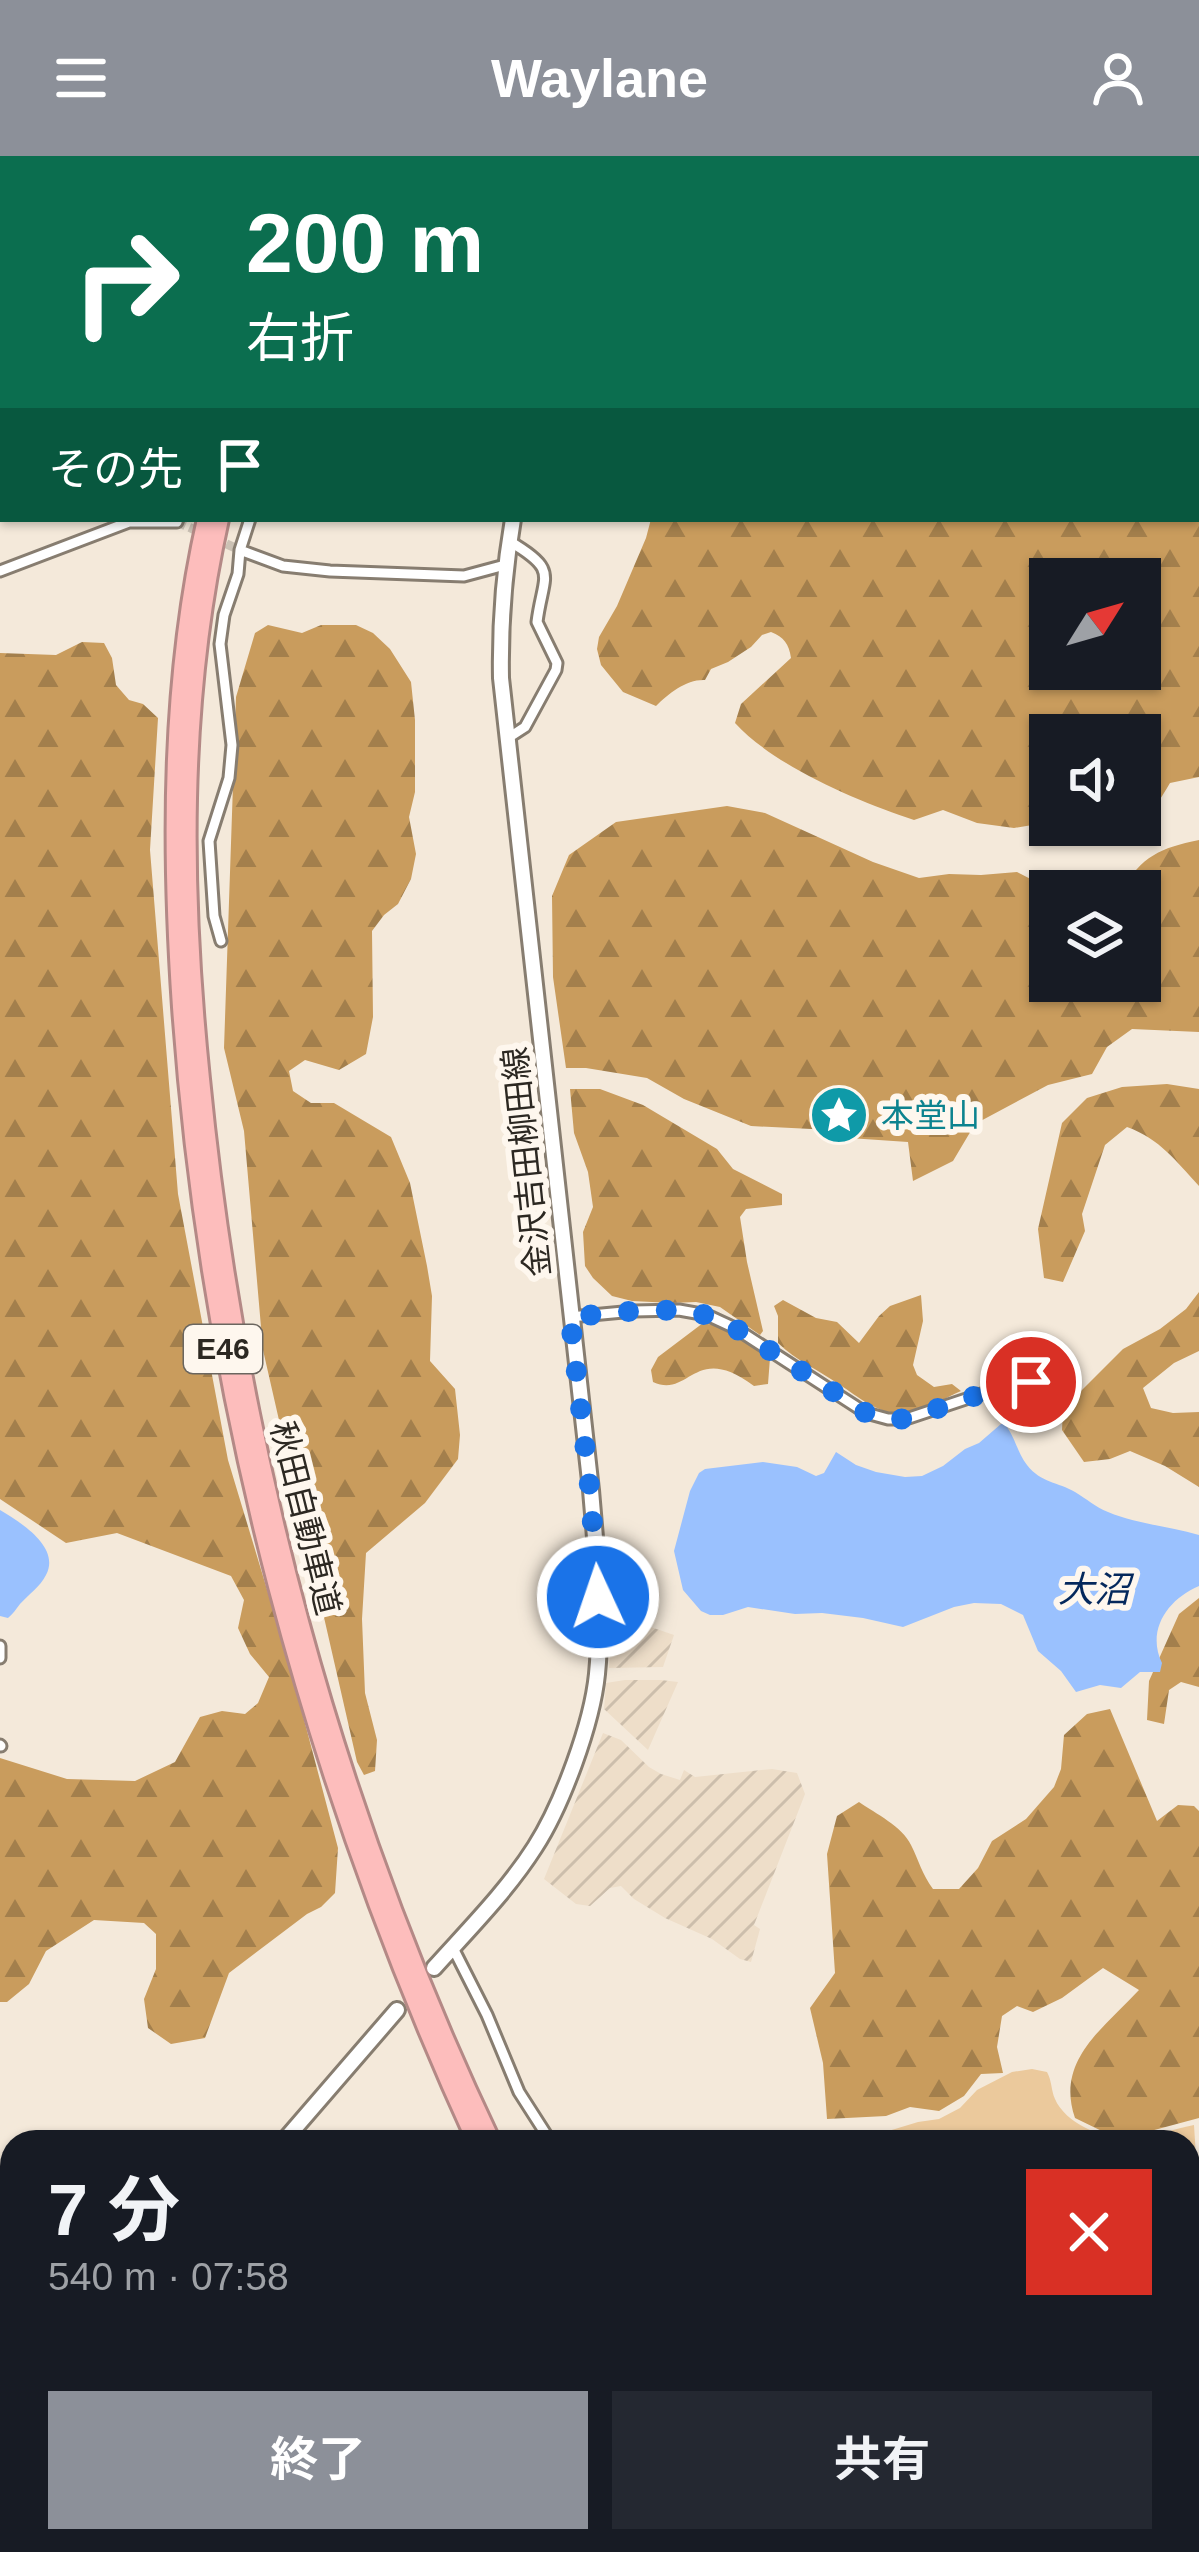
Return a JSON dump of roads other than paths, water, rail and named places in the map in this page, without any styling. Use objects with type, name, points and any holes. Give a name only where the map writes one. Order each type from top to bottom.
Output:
[{"type":"highway","name":"秋田自動車道","points":[[205,522],[186,638],[177,731],[176,936],[192,1133],[223,1344],[263,1538],[315,1725],[380,1914],[471,2130]]},
{"type":"highway","name":"秋田自動車道","points":[[220,522],[191,732],[189,875],[204,1113],[236,1342],[277,1535],[328,1721],[385,1888],[487,2130]]},
{"type":"main road","name":"金沢吉田柳田線","points":[[434,1968],[506,1888],[560,1803],[597,1679],[598,1566],[501,678],[500,630],[512,522]]},
{"type":"main road","points":[[293,2130],[397,2010]]},
{"type":"street","points":[[0,571],[129,522],[177,522]]},
{"type":"street","points":[[221,941],[214,916],[208,841],[229,778],[232,745],[220,644],[249,522]]},
{"type":"street","points":[[508,738],[525,727],[557,663],[536,622],[546,574],[543,566],[509,541]]},
{"type":"street","points":[[240,550],[283,566],[330,572],[464,576],[505,565]]},
{"type":"street","points":[[570,1317],[679,1310],[706,1315],[735,1328],[866,1413],[888,1419],[906,1419],[1031,1382]]},
{"type":"street","points":[[0,1646],[0,1658]]},
{"type":"street","points":[[452,1948],[519,2092],[543,2130]]},
{"type":"water","name":"大沼","points":[[1001,1424],[1027,1465],[1044,1479],[1119,1516],[1199,1535],[1199,1586],[1178,1599],[1163,1617],[1157,1639],[1160,1672],[1140,1672],[1121,1688],[1100,1685],[1076,1692],[1038,1651],[1023,1615],[1001,1604],[954,1607],[903,1627],[863,1618],[748,1607],[710,1615],[683,1590],[674,1551],[690,1491],[705,1469],[763,1462],[797,1467],[816,1476],[824,1473],[836,1452],[876,1472],[922,1476],[979,1443]]},
{"type":"water","points":[[0,1510],[36,1536],[49,1565],[41,1583],[8,1618],[0,1616]]},
{"type":"tunnel","points":[[177,522],[240,550]]},
{"type":"place","name":"本堂山","points":[[839,1115]]}]
